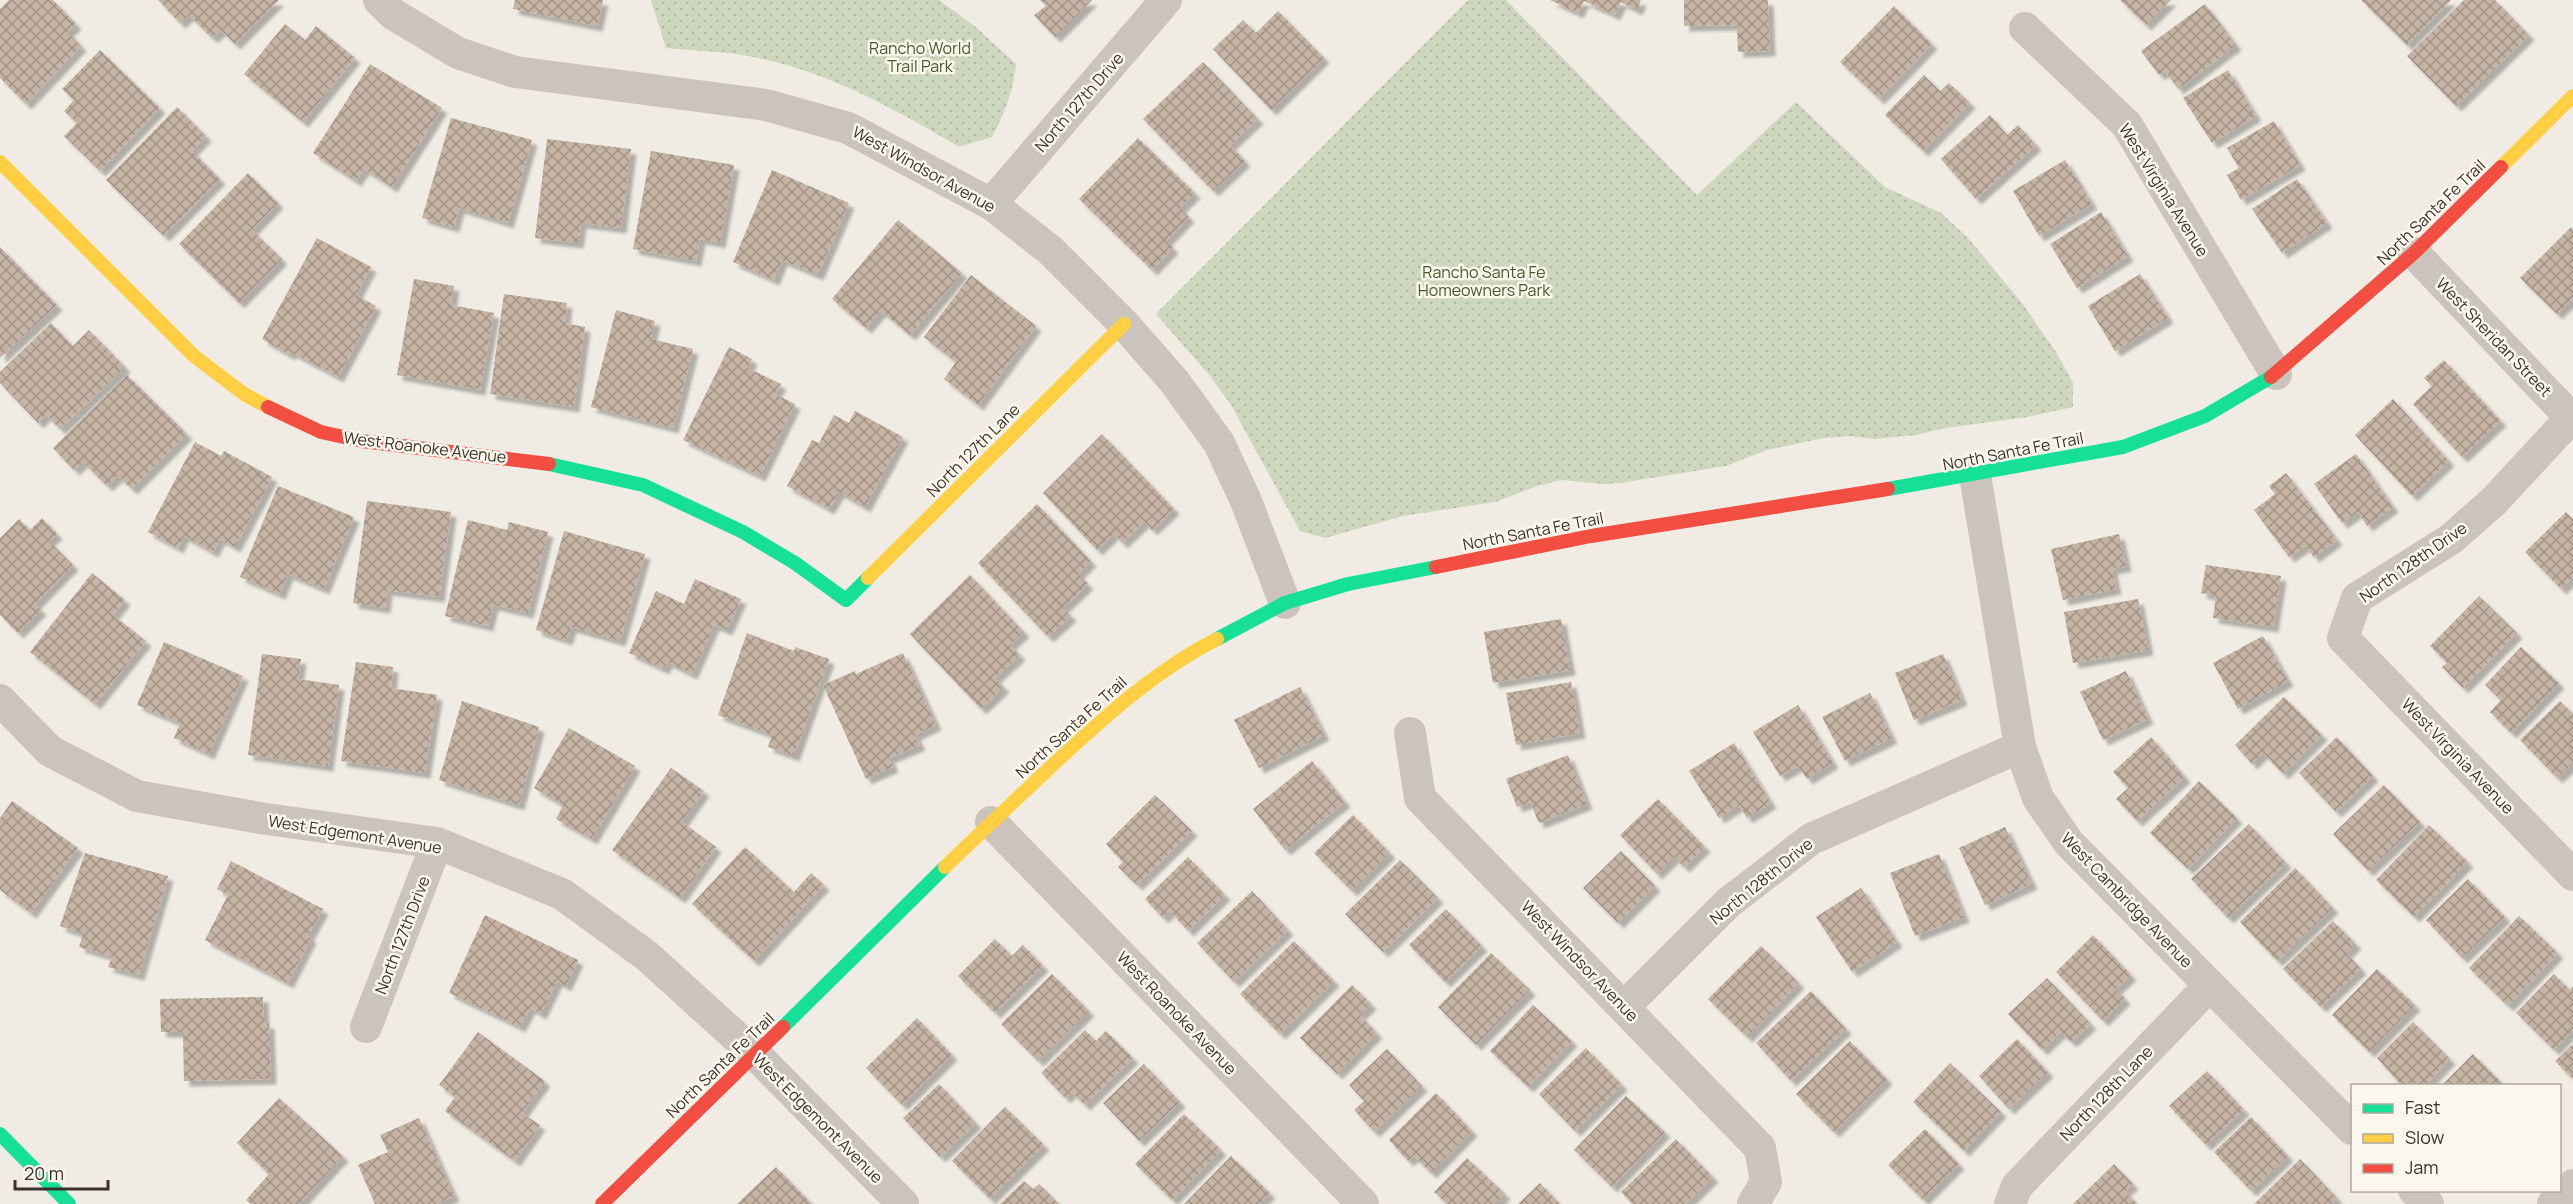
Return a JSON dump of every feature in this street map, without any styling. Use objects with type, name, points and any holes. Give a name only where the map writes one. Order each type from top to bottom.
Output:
[{"type":"street","name":"West Windsor Avenue","points":[[379,0],[393,14],[458,53],[515,72],[766,105],[848,128],[991,204],[1050,250],[1124,324],[1174,381],[1219,443],[1246,501],[1285,603]]},
{"type":"street","name":"North 127th Drive","points":[[991,204],[1166,0]]},
{"type":"street","name":"West Virginia Avenue","points":[[2025,28],[2127,125],[2276,374]]},
{"type":"street","name":"North Santa Fe Trail","points":[[602,1204],[991,822],[1151,678],[1189,653],[1285,603],[1348,584],[1591,536],[1975,476],[2123,447],[2205,416],[2276,374],[2415,253],[2573,96]]},
{"type":"street","name":"West Roanoke Avenue","points":[[0,162],[194,356],[244,394],[278,412],[321,432],[362,441],[525,459],[584,470],[643,485],[743,532],[795,563],[846,600]]},
{"type":"street","name":"West Sheridan Street","points":[[2415,253],[2572,419]]},
{"type":"street","name":"North 127th Lane","points":[[846,600],[1124,324]]},
{"type":"street","name":"North 128th Drive","points":[[2343,638],[2357,598],[2451,539],[2494,501],[2572,419]]},
{"type":"street","name":"West Cambridge Avenue","points":[[1975,476],[2020,747],[2038,798],[2069,843],[2351,1128]]},
{"type":"street","name":"West Virginia Avenue","points":[[2343,638],[2573,875]]},
{"type":"street","name":"West Edgemont Avenue","points":[[0,700],[50,751],[137,796],[260,818],[437,843],[562,894],[647,956],[755,1054],[903,1204]]},
{"type":"street","name":"West Windsor Avenue","points":[[1410,733],[1420,798],[1760,1148],[1759,1193]]},
{"type":"street","name":"North 128th Drive","points":[[1624,1006],[1728,903],[1811,839],[2020,747]]},
{"type":"street","name":"West Roanoke Avenue","points":[[991,822],[1363,1204]]},
{"type":"street","name":"North 127th Drive","points":[[366,1027],[437,843]]},
{"type":"street","name":"North 128th Lane","points":[[2010,1204],[2017,1186],[2209,986]]},
{"type":"street","points":[[0,1134],[69,1204]]},
{"type":"street","points":[[2553,1204],[2573,1185]]},
{"type":"street","points":[[2415,1192],[2428,1204]]},
{"type":"green space","name":"Rancho World Trail Park","points":[[651,0],[939,0],[977,28],[1016,64],[1011,92],[992,137],[959,147],[858,92],[804,71],[748,56],[666,48]]},
{"type":"green space","name":"Rancho Santa Fe Homeowners Park","points":[[1468,0],[1506,0],[1697,195],[1796,102],[1885,187],[1941,213],[1968,238],[2022,303],[2056,352],[2073,383],[2073,407],[2028,417],[1945,428],[1916,435],[1874,439],[1850,436],[1824,438],[1767,450],[1726,466],[1620,483],[1603,484],[1562,480],[1537,486],[1495,502],[1403,516],[1325,538],[1300,531],[1231,405],[1210,376],[1156,314]]},
{"type":"building","points":[[9,0],[53,0],[76,24],[68,32],[81,46],[26,104],[0,78],[0,9]]},
{"type":"building","points":[[158,0],[279,0],[235,44],[221,30],[212,38],[189,15],[180,23]]},
{"type":"building","points":[[515,0],[603,0],[597,26],[513,9]]},
{"type":"building","points":[[1040,0],[1092,0],[1055,37],[1034,15],[1046,6]]},
{"type":"building","points":[[1550,0],[1641,0],[1637,10],[1621,2],[1615,15],[1584,1],[1578,13]]},
{"type":"building","points":[[1684,0],[1768,0],[1770,51],[1738,52],[1737,25],[1684,26]]},
{"type":"building","points":[[2120,0],[2171,0],[2146,25]]},
{"type":"building","points":[[2361,0],[2451,0],[2407,45]]},
{"type":"building","points":[[2464,0],[2495,0],[2529,35],[2456,106],[2407,56]]},
{"type":"building","points":[[2205,4],[2236,45],[2178,89],[2165,71],[2159,75],[2141,51]]},
{"type":"building","points":[[1894,6],[1932,44],[1879,99],[1840,62]]},
{"type":"building","points":[[1278,11],[1324,58],[1271,110],[1213,49],[1243,20],[1256,33]]},
{"type":"building","points":[[285,24],[305,40],[316,26],[355,58],[303,122],[244,74]]},
{"type":"building","points":[[100,50],[160,108],[100,171],[64,136],[77,123],[64,111],[74,100],[62,89]]},
{"type":"building","points":[[1203,62],[1258,119],[1230,145],[1245,161],[1213,191],[1143,119]]},
{"type":"building","points":[[370,64],[442,108],[392,187],[364,169],[356,181],[313,153]]},
{"type":"building","points":[[2228,70],[2256,116],[2212,143],[2183,98]]},
{"type":"building","points":[[1924,75],[1940,91],[1949,83],[1970,103],[1923,151],[1885,115]]},
{"type":"building","points":[[177,107],[206,136],[192,151],[220,179],[164,236],[106,180]]},
{"type":"building","points":[[1990,115],[2007,135],[2018,125],[2036,145],[1976,199],[1941,159]]},
{"type":"building","points":[[451,118],[532,140],[508,223],[459,208],[454,227],[422,218]]},
{"type":"building","points":[[2274,121],[2300,165],[2241,200],[2227,175],[2239,168],[2227,148]]},
{"type":"building","points":[[1138,138],[1195,193],[1180,208],[1189,217],[1166,241],[1173,248],[1152,270],[1079,199]]},
{"type":"building","points":[[547,139],[631,149],[621,228],[581,223],[578,243],[535,238]]},
{"type":"building","points":[[651,151],[734,165],[720,243],[700,239],[696,261],[633,249]]},
{"type":"building","points":[[2065,160],[2092,204],[2039,236],[2013,191]]},
{"type":"building","points":[[772,170],[849,203],[818,275],[782,260],[774,280],[733,262]]},
{"type":"building","points":[[248,173],[278,203],[252,230],[282,259],[239,303],[179,244]]},
{"type":"building","points":[[2297,179],[2327,223],[2282,253],[2252,209]]},
{"type":"building","points":[[2101,212],[2128,256],[2077,288],[2050,244]]},
{"type":"building","points":[[898,220],[962,273],[910,335],[881,311],[866,328],[832,299]]},
{"type":"building","points":[[2571,227],[2573,229],[2573,298],[2557,314],[2520,278]]},
{"type":"building","points":[[317,238],[371,267],[356,295],[376,306],[338,377],[262,339]]},
{"type":"building","points":[[0,247],[57,305],[0,358]]},
{"type":"building","points":[[2140,274],[2168,318],[2115,351],[2088,306]]},
{"type":"building","points":[[971,275],[1036,326],[978,405],[944,379],[956,362],[924,337]]},
{"type":"building","points":[[414,279],[454,286],[451,305],[494,313],[480,390],[397,375]]},
{"type":"building","points":[[504,294],[567,303],[565,323],[585,327],[574,407],[490,394]]},
{"type":"building","points":[[616,310],[655,321],[651,339],[693,349],[673,428],[591,407]]},
{"type":"building","points":[[51,323],[73,346],[89,330],[125,367],[60,429],[46,415],[38,423],[0,383],[0,372]]},
{"type":"building","points":[[729,347],[752,359],[748,368],[781,384],[775,394],[795,404],[760,476],[683,440]]},
{"type":"building","points":[[2444,360],[2501,421],[2462,457],[2413,404],[2432,386],[2424,378]]},
{"type":"building","points":[[127,375],[187,434],[132,489],[118,476],[107,486],[83,462],[74,470],[53,448]]},
{"type":"building","points":[[2393,399],[2449,461],[2412,496],[2355,435]]},
{"type":"building","points":[[855,411],[903,437],[865,507],[839,492],[829,509],[787,486],[812,440],[819,443],[834,415],[849,423]]},
{"type":"building","points":[[1102,434],[1174,509],[1152,530],[1144,522],[1122,543],[1114,534],[1097,550],[1043,493]]},
{"type":"building","points":[[195,442],[221,456],[224,451],[272,477],[235,547],[220,539],[213,552],[184,536],[178,548],[148,532]]},
{"type":"building","points":[[2356,454],[2393,507],[2367,526],[2358,512],[2342,523],[2314,484]]},
{"type":"building","points":[[2286,473],[2337,540],[2314,557],[2305,546],[2289,557],[2254,510],[2275,494],[2269,486]]},
{"type":"building","points":[[278,486],[354,517],[324,589],[288,574],[280,594],[240,577]]},
{"type":"building","points":[[367,501],[451,512],[439,597],[387,590],[385,608],[353,603]]},
{"type":"building","points":[[1037,504],[1091,561],[1078,574],[1088,584],[1063,608],[1071,616],[1048,637],[978,563]]},
{"type":"building","points":[[2566,512],[2573,519],[2573,577],[2561,589],[2525,552]]},
{"type":"building","points":[[42,518],[57,534],[49,541],[73,565],[35,604],[41,610],[18,633],[0,615],[0,538],[19,519],[30,530]]},
{"type":"building","points":[[468,520],[507,530],[509,522],[548,532],[528,613],[493,605],[488,626],[445,616]]},
{"type":"building","points":[[564,531],[645,554],[620,641],[571,627],[567,640],[536,630]]},
{"type":"building","points":[[2119,534],[2126,566],[2112,569],[2116,589],[2063,600],[2051,549]]},
{"type":"building","points":[[2206,565],[2281,576],[2273,627],[2213,618],[2216,596],[2201,593]]},
{"type":"building","points":[[92,573],[125,600],[113,615],[146,641],[95,704],[30,652]]},
{"type":"building","points":[[970,575],[1024,632],[1010,645],[1020,655],[995,678],[1004,687],[981,709],[910,634]]},
{"type":"building","points":[[695,579],[741,599],[727,630],[714,625],[692,674],[667,662],[664,669],[629,653],[656,591],[684,604]]},
{"type":"building","points":[[2479,596],[2517,633],[2463,688],[2442,667],[2447,663],[2430,646]]},
{"type":"building","points":[[2138,599],[2148,650],[2073,663],[2064,612]]},
{"type":"building","points":[[1561,619],[1570,670],[1493,683],[1484,632]]},
{"type":"building","points":[[747,633],[794,651],[795,647],[829,659],[794,756],[768,747],[772,735],[718,715]]},
{"type":"building","points":[[2263,636],[2288,681],[2238,709],[2213,663]]},
{"type":"building","points":[[164,642],[243,676],[209,754],[174,738],[180,723],[137,705]]},
{"type":"building","points":[[2521,647],[2559,683],[2511,733],[2490,712],[2501,700],[2485,685]]},
{"type":"building","points":[[903,653],[936,725],[915,735],[920,745],[889,758],[893,767],[866,779],[823,685],[855,671],[856,674]]},
{"type":"building","points":[[262,654],[301,659],[298,679],[339,685],[328,766],[248,755]]},
{"type":"building","points":[[1943,654],[1962,700],[1914,720],[1895,673]]},
{"type":"building","points":[[356,662],[393,667],[391,688],[437,695],[425,773],[341,761]]},
{"type":"building","points":[[2126,671],[2148,719],[2103,740],[2080,692]]},
{"type":"building","points":[[1571,682],[1580,733],[1516,745],[1506,693]]},
{"type":"building","points":[[1300,687],[1324,735],[1259,768],[1234,720]]},
{"type":"building","points":[[1870,693],[1892,738],[1845,761],[1822,717]]},
{"type":"building","points":[[2284,697],[2322,735],[2283,774],[2263,753],[2252,764],[2235,745]]},
{"type":"building","points":[[462,701],[539,727],[519,805],[439,780]]},
{"type":"building","points":[[2560,701],[2573,714],[2573,763],[2557,778],[2520,740]]},
{"type":"building","points":[[1798,705],[1833,763],[1807,779],[1798,766],[1780,776],[1753,732]]},
{"type":"building","points":[[569,728],[635,766],[592,839],[556,819],[563,805],[534,788]]},
{"type":"building","points":[[2151,737],[2185,777],[2137,821],[2116,799],[2128,788],[2113,772]]},
{"type":"building","points":[[2337,737],[2373,776],[2336,812],[2299,773]]},
{"type":"building","points":[[1734,743],[1771,803],[1747,818],[1739,805],[1719,818],[1689,771]]},
{"type":"building","points":[[1568,755],[1587,804],[1539,823],[1530,802],[1517,807],[1506,779]]},
{"type":"building","points":[[1312,761],[1345,802],[1285,850],[1253,809]]},
{"type":"building","points":[[671,768],[704,791],[682,822],[716,847],[680,898],[612,850]]},
{"type":"building","points":[[2199,781],[2237,818],[2188,869],[2150,833]]},
{"type":"building","points":[[2384,785],[2420,822],[2368,871],[2333,834]]},
{"type":"building","points":[[1155,795],[1192,831],[1137,885],[1118,867],[1123,862],[1106,844]]},
{"type":"building","points":[[1658,799],[1705,847],[1684,867],[1674,857],[1657,874],[1620,835]]},
{"type":"building","points":[[12,801],[78,848],[31,913],[0,890],[0,818]]},
{"type":"building","points":[[1353,815],[1390,853],[1352,891],[1314,853]]},
{"type":"building","points":[[2249,824],[2286,863],[2228,918],[2191,879]]},
{"type":"building","points":[[2429,825],[2468,862],[2414,917],[2376,880]]},
{"type":"building","points":[[2005,827],[2032,884],[1985,905],[1959,848]]},
{"type":"building","points":[[745,847],[794,892],[811,873],[824,885],[754,961],[692,904]]},
{"type":"building","points":[[1621,851],[1655,886],[1618,923],[1583,888]]},
{"type":"building","points":[[85,853],[168,876],[139,975],[108,967],[112,957],[79,947],[83,934],[60,926]]},
{"type":"building","points":[[1939,854],[1964,917],[1915,936],[1890,873]]},
{"type":"building","points":[[1188,857],[1225,895],[1188,931],[1170,911],[1163,918],[1145,899]]},
{"type":"building","points":[[1400,860],[1438,898],[1383,952],[1345,914]]},
{"type":"building","points":[[231,861],[323,909],[308,936],[311,938],[288,983],[205,940],[228,895],[217,889]]},
{"type":"building","points":[[2295,868],[2333,908],[2277,961],[2240,922]]},
{"type":"building","points":[[2468,879],[2505,917],[2462,958],[2426,920]]},
{"type":"building","points":[[1861,888],[1897,942],[1852,972],[1816,917]]},
{"type":"building","points":[[1252,891],[1288,930],[1234,982],[1197,943]]},
{"type":"building","points":[[1446,909],[1482,946],[1445,982],[1409,945]]},
{"type":"building","points":[[485,915],[578,960],[566,986],[557,981],[541,1014],[530,1008],[520,1027],[449,993]]},
{"type":"building","points":[[2519,916],[2558,953],[2508,1006],[2469,968]]},
{"type":"building","points":[[2333,921],[2356,944],[2346,953],[2361,969],[2321,1007],[2283,969]]},
{"type":"building","points":[[2093,935],[2131,975],[2116,989],[2125,999],[2103,1021],[2056,972]]},
{"type":"building","points":[[995,939],[1012,956],[1023,945],[1043,966],[995,1013],[958,976]]},
{"type":"building","points":[[1294,941],[1334,981],[1280,1034],[1240,994]]},
{"type":"building","points":[[1761,946],[1799,983],[1747,1037],[1708,999]]},
{"type":"building","points":[[1491,953],[1530,990],[1476,1045],[1438,1007]]},
{"type":"building","points":[[2377,969],[2415,1005],[2369,1052],[2332,1015]]},
{"type":"building","points":[[1052,974],[1089,1011],[1038,1061],[1001,1024]]},
{"type":"building","points":[[2554,974],[2570,990],[2573,986],[2573,1030],[2554,1050],[2516,1013]]},
{"type":"building","points":[[2047,978],[2091,1024],[2071,1042],[2061,1032],[2042,1050],[2008,1014]]},
{"type":"building","points":[[1352,985],[1371,1004],[1360,1015],[1377,1033],[1337,1074],[1300,1038]]},
{"type":"building","points":[[1811,991],[1846,1029],[1791,1081],[1756,1043]]},
{"type":"building","points":[[263,997],[264,1024],[269,1023],[271,1079],[184,1081],[183,1032],[161,1032],[160,999]]},
{"type":"building","points":[[1533,1005],[1572,1041],[1528,1087],[1490,1051]]},
{"type":"building","points":[[917,1018],[952,1055],[902,1105],[866,1068]]},
{"type":"building","points":[[2413,1022],[2450,1059],[2427,1084],[2400,1084],[2377,1058]]},
{"type":"building","points":[[1085,1030],[1096,1041],[1106,1031],[1133,1058],[1085,1105],[1071,1092],[1065,1098],[1041,1073]]},
{"type":"building","points":[[478,1032],[545,1081],[522,1113],[540,1125],[515,1161],[445,1111],[455,1097],[439,1085]]},
{"type":"building","points":[[2017,1039],[2048,1072],[2009,1109],[1979,1076]]},
{"type":"building","points":[[1850,1041],[1887,1079],[1834,1132],[1796,1094]]},
{"type":"building","points":[[2573,1044],[2573,1079],[2555,1061]]},
{"type":"building","points":[[1586,1048],[1622,1085],[1575,1131],[1539,1094]]},
{"type":"building","points":[[1387,1049],[1422,1086],[1374,1132],[1354,1110],[1364,1101],[1349,1085]]},
{"type":"building","points":[[2473,1054],[2503,1084],[2443,1084]]},
{"type":"building","points":[[1950,1063],[2001,1112],[1964,1151],[1913,1102]]},
{"type":"building","points":[[1144,1064],[1180,1102],[1139,1141],[1103,1103]]},
{"type":"building","points":[[2207,1071],[2244,1110],[2206,1145],[2169,1106]]},
{"type":"building","points":[[939,1084],[976,1123],[940,1157],[903,1118]]},
{"type":"building","points":[[1436,1093],[1472,1131],[1431,1173],[1414,1156],[1408,1161],[1389,1140]]},
{"type":"building","points":[[1626,1096],[1665,1132],[1612,1187],[1574,1150]]},
{"type":"building","points":[[279,1098],[343,1156],[299,1204],[251,1204],[246,1200],[269,1174],[237,1143]]},
{"type":"building","points":[[1005,1107],[1044,1145],[990,1199],[952,1161]]},
{"type":"building","points":[[1184,1114],[1221,1150],[1172,1200],[1135,1164]]},
{"type":"building","points":[[2251,1117],[2288,1156],[2251,1191],[2214,1152]]},
{"type":"building","points":[[419,1118],[454,1196],[437,1204],[375,1204],[358,1165],[388,1152],[380,1135]]},
{"type":"building","points":[[1925,1129],[1959,1164],[1923,1200],[1888,1165]]},
{"type":"building","points":[[1676,1139],[1713,1177],[1686,1204],[1633,1204],[1621,1192]]},
{"type":"building","points":[[1231,1156],[1270,1193],[1259,1204],[1184,1204]]},
{"type":"building","points":[[1467,1158],[1505,1194],[1496,1204],[1447,1204],[1434,1192]]},
{"type":"building","points":[[2300,1159],[2337,1198],[2330,1204],[2254,1204]]},
{"type":"building","points":[[2114,1164],[2133,1184],[2125,1191],[2137,1204],[2073,1204]]},
{"type":"building","points":[[776,1167],[812,1204],[737,1204]]},
{"type":"building","points":[[1024,1181],[1033,1189],[1039,1184],[1059,1204],[1000,1204]]},
{"type":"building","points":[[1540,1183],[1560,1204],[1518,1204]]},
{"type":"traffic: fast","points":[[1888,489],[2123,447],[2205,416],[2271,377]]},
{"type":"traffic: fast","points":[[549,464],[643,485],[743,532],[795,563],[846,600],[868,578]]},
{"type":"traffic: fast","points":[[1217,639],[1285,603],[1348,584],[1436,567]]},
{"type":"traffic: fast","points":[[783,1027],[945,867]]},
{"type":"traffic: fast","points":[[0,1134],[69,1204]]},
{"type":"traffic: slow","points":[[2501,167],[2573,96]]},
{"type":"traffic: slow","points":[[0,162],[194,356],[244,394],[268,407]]},
{"type":"traffic: slow","points":[[868,578],[1124,324]]},
{"type":"traffic: slow","points":[[945,867],[1114,710],[1173,665],[1217,639]]},
{"type":"traffic: jam","points":[[2271,377],[2414,253],[2501,167]]},
{"type":"traffic: jam","points":[[268,407],[321,432],[362,441],[549,464]]},
{"type":"traffic: jam","points":[[1436,567],[1591,536],[1888,489]]},
{"type":"traffic: jam","points":[[602,1204],[783,1027]]}]
